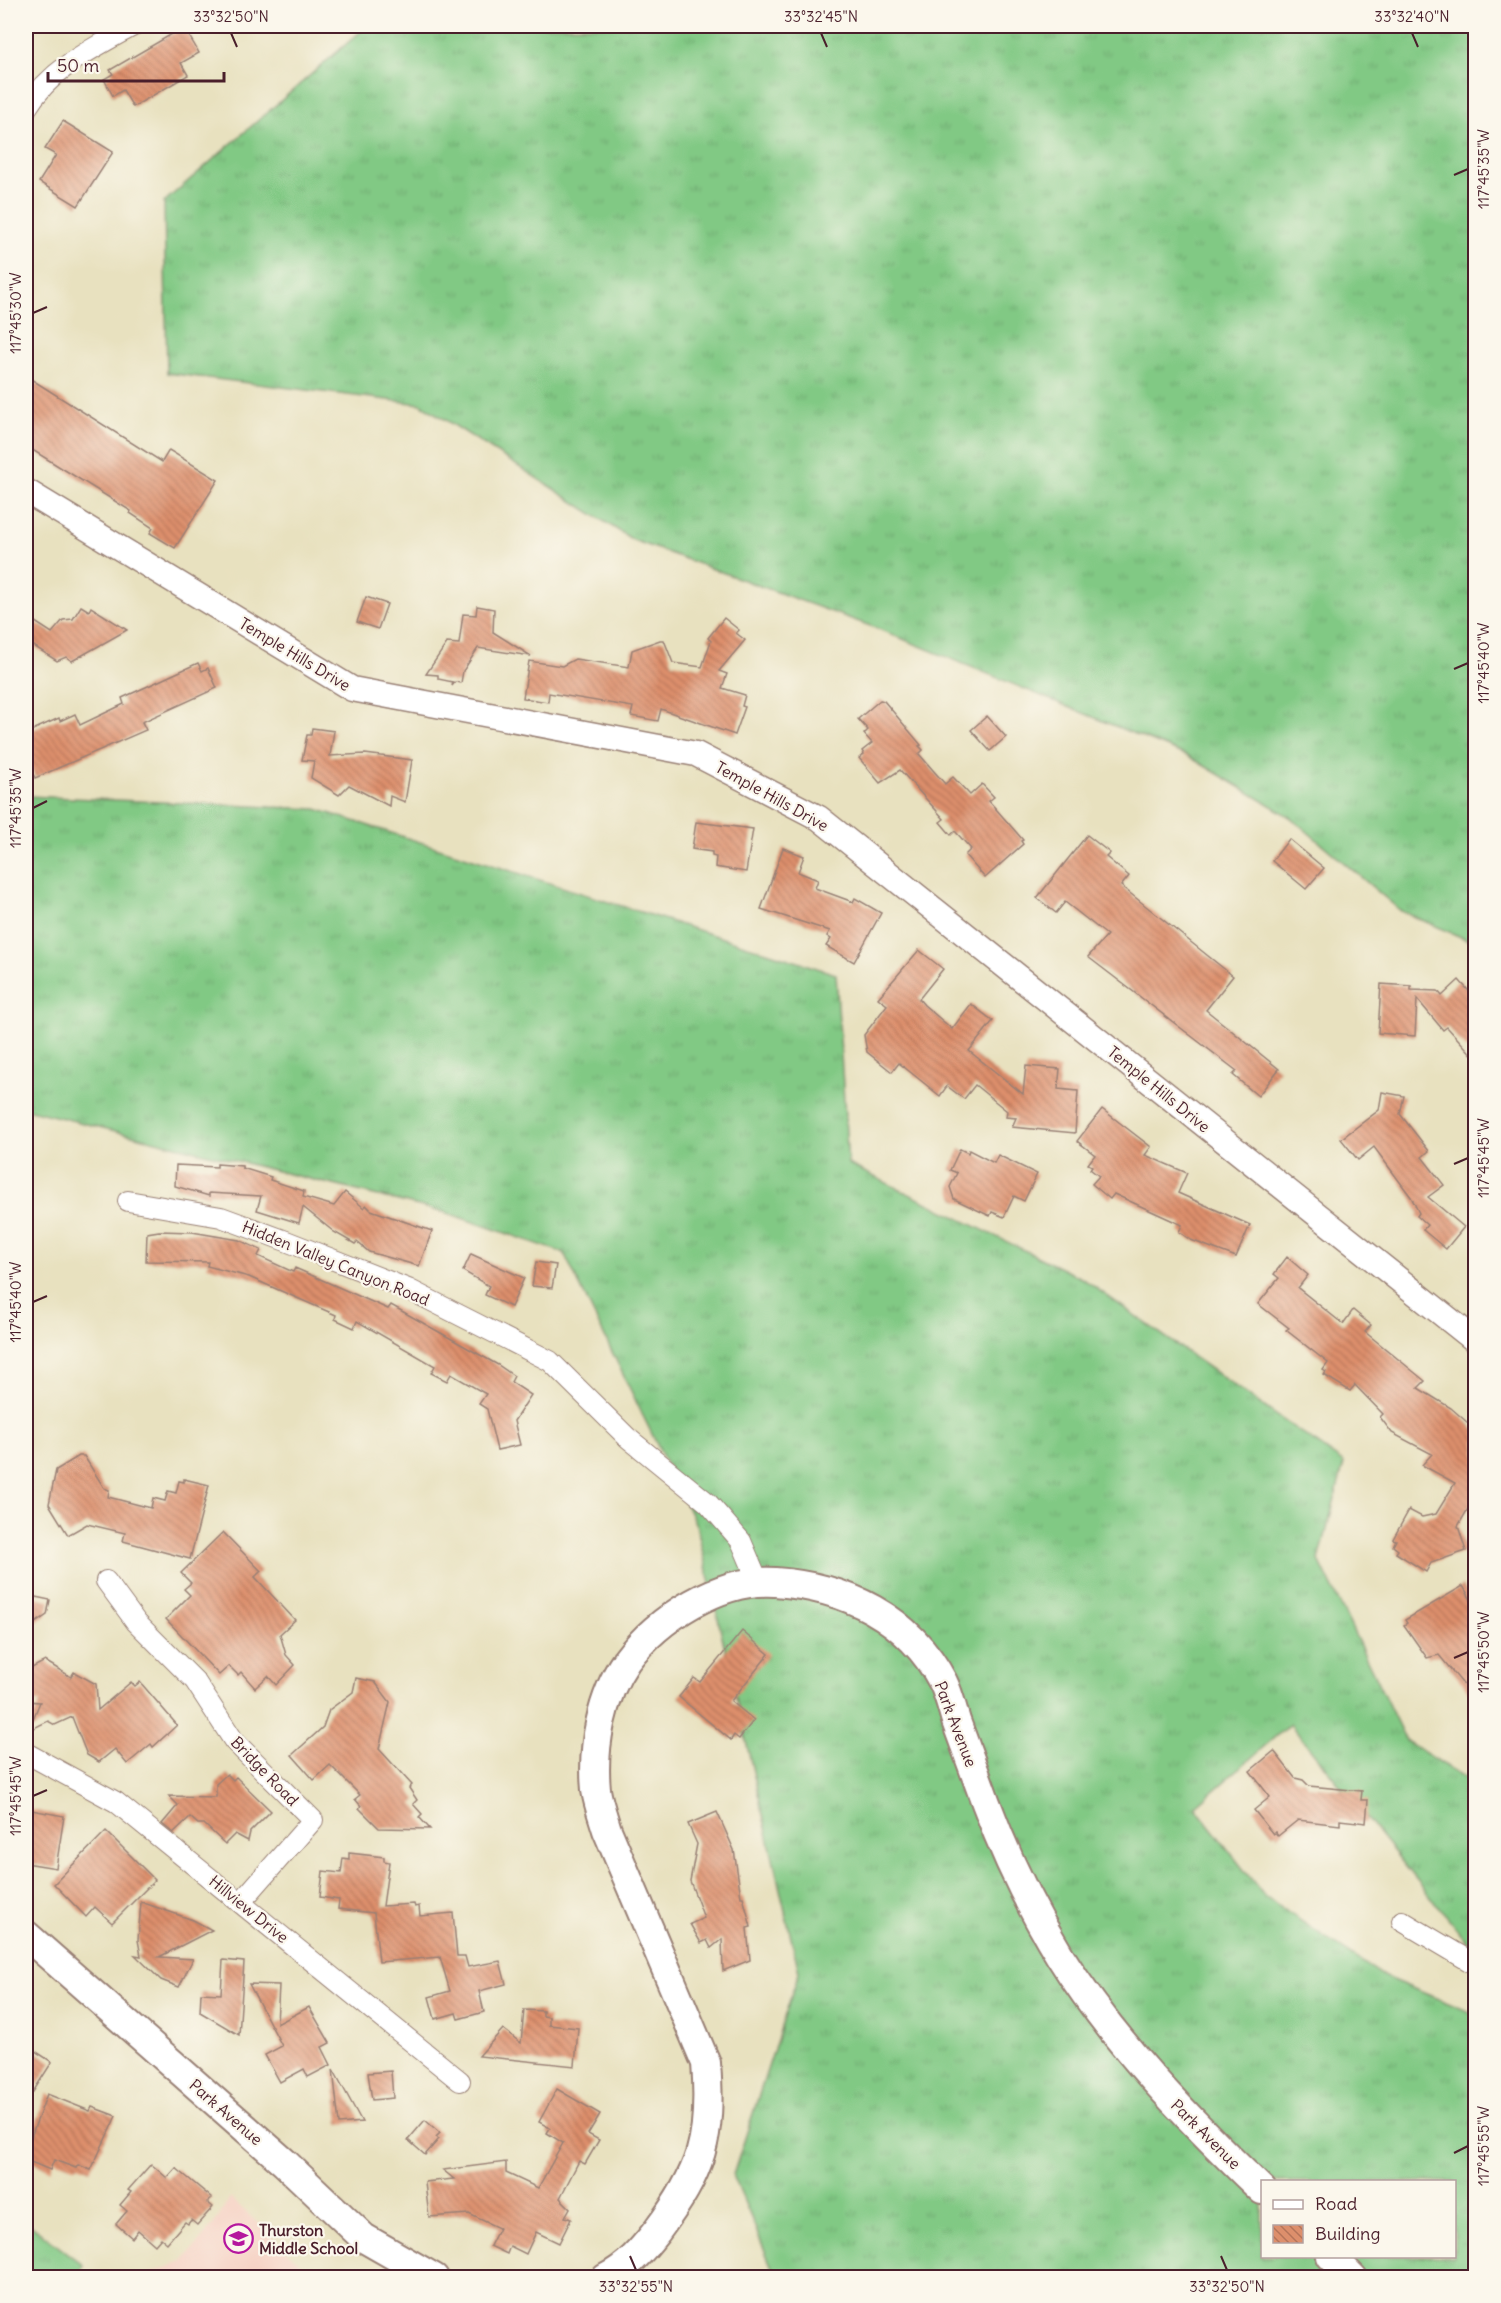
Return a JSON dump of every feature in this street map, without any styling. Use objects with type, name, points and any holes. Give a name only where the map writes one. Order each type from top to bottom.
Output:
[{"type":"main road","name":"Park Avenue","points":[[606,2277],[625,2268],[644,2247],[694,2176],[704,2141],[709,2100],[706,2063],[607,1830],[596,1791],[597,1748],[602,1710],[618,1673],[639,1644],[662,1625],[707,1596],[758,1581],[805,1584],[854,1598],[888,1616],[915,1641],[943,1682],[1003,1849],[1030,1904],[1062,1958],[1159,2087],[1261,2188]]},
{"type":"main road","name":"Park Avenue","points":[[26,1935],[285,2163],[364,2238],[434,2277]]},
{"type":"main road","points":[[1333,2258],[1353,2277]]},
{"type":"street","points":[[26,109],[38,88],[80,56],[133,26]]},
{"type":"street","name":"Temple Hills Drive","points":[[26,491],[352,689],[696,754],[819,818],[1476,1341]]},
{"type":"street","name":"Hidden Valley Canyon Road","points":[[128,1201],[221,1217],[286,1241],[408,1288],[550,1361],[628,1438],[708,1503],[741,1540],[758,1581]]},
{"type":"street","name":"Bridge Road","points":[[105,1581],[136,1622],[195,1681],[234,1741],[313,1820],[241,1902]]},
{"type":"street","name":"Hillview Drive","points":[[26,1754],[116,1802],[460,2081]]},
{"type":"street","points":[[1402,1921],[1476,1965]]},
{"type":"shaded area","name":"Thurston Middle School","points":[[230,2197],[315,2277],[135,2278],[183,2262],[219,2217]]},
{"type":"green space","points":[[367,26],[1475,26],[1475,943],[1401,911],[1290,817],[1188,756],[876,628],[633,540],[421,404],[167,373],[164,202]]},
{"type":"green space","points":[[26,796],[316,809],[836,974],[848,1164],[1083,1279],[1344,1463],[1319,1560],[1406,1741],[1475,1784],[1475,1938],[1468,1943],[1290,1724],[1195,1807],[1265,1897],[1385,1977],[1475,2014],[1475,2277],[776,2277],[733,2175],[799,1972],[697,1527],[564,1253],[447,1213],[26,1109]]},
{"type":"green space","points":[[26,2222],[83,2265],[78,2277],[26,2277]]},
{"type":"building","points":[[184,27],[199,53],[181,63],[188,75],[133,107],[123,90],[113,96],[104,79],[113,74],[110,70]]},
{"type":"building","points":[[63,121],[113,152],[78,206],[39,182],[56,155],[45,149]]},
{"type":"building","points":[[26,376],[162,462],[169,450],[218,480],[175,548],[150,533],[153,528],[130,513],[131,511],[26,446]]},
{"type":"building","points":[[366,597],[387,604],[378,629],[357,622]]},
{"type":"building","points":[[81,606],[89,611],[91,607],[127,630],[72,661],[66,657],[57,661],[26,641],[26,616],[52,633],[63,620],[73,619]]},
{"type":"building","points":[[477,606],[494,609],[493,632],[531,656],[478,648],[463,671],[461,683],[455,682],[452,686],[453,682],[438,679],[438,675],[426,674],[447,643],[459,644],[463,614],[476,615]]},
{"type":"building","points":[[724,618],[739,630],[736,633],[745,640],[719,671],[727,674],[722,688],[745,695],[742,706],[745,707],[735,735],[661,709],[658,721],[631,716],[633,707],[549,693],[548,702],[523,698],[529,661],[562,666],[575,659],[629,667],[632,650],[664,640],[673,663],[702,667],[711,641],[708,638]]},
{"type":"building","points":[[198,663],[202,671],[208,668],[217,688],[142,722],[146,730],[35,778],[26,757],[26,733],[59,718],[60,721],[75,714],[80,725],[124,704],[122,698]]},
{"type":"building","points":[[880,700],[884,701],[921,745],[919,746],[923,750],[919,754],[945,784],[953,777],[970,795],[982,784],[994,797],[989,801],[1023,840],[1021,841],[1023,844],[985,878],[965,855],[971,849],[955,831],[951,835],[940,822],[944,819],[900,770],[880,783],[859,758],[864,754],[862,751],[872,743],[864,734],[868,730],[858,719]]},
{"type":"building","points":[[987,716],[1006,737],[990,751],[971,730]]},
{"type":"building","points":[[312,728],[334,731],[330,756],[365,754],[412,760],[405,802],[390,796],[389,806],[349,785],[339,795],[311,778],[314,761],[302,760],[307,735],[311,735]]},
{"type":"building","points":[[696,822],[753,829],[746,872],[715,867],[716,857],[712,856],[712,852],[692,849]]},
{"type":"building","points":[[1087,835],[1110,853],[1106,857],[1129,876],[1121,886],[1233,976],[1206,1010],[1279,1069],[1258,1096],[1233,1075],[1237,1071],[1088,957],[1107,935],[1065,902],[1056,913],[1037,898]]},
{"type":"building","points":[[1289,839],[1324,868],[1306,889],[1272,861]]},
{"type":"building","points":[[783,848],[804,856],[798,872],[818,880],[815,888],[853,902],[855,898],[881,913],[854,962],[826,946],[831,939],[827,936],[830,931],[761,909]]},
{"type":"building","points":[[919,950],[943,969],[919,999],[924,1005],[952,1029],[971,1004],[993,1021],[969,1051],[1023,1094],[1026,1066],[1060,1069],[1058,1089],[1078,1091],[1075,1133],[1012,1127],[1016,1118],[1006,1117],[1007,1111],[975,1085],[964,1099],[947,1086],[940,1096],[899,1063],[892,1072],[867,1052],[864,1035],[887,1005],[878,998]]},
{"type":"building","points":[[1459,980],[1476,999],[1476,1059],[1447,1027],[1443,1030],[1417,999],[1415,1036],[1378,1033],[1381,984],[1411,986],[1411,990],[1438,991],[1442,996]]},
{"type":"building","points":[[1382,1092],[1404,1096],[1400,1114],[1429,1151],[1422,1157],[1444,1185],[1428,1197],[1464,1227],[1446,1249],[1423,1230],[1427,1225],[1417,1216],[1419,1213],[1411,1197],[1374,1147],[1358,1160],[1341,1139],[1379,1110]]},
{"type":"building","points":[[1102,1109],[1151,1147],[1145,1155],[1187,1173],[1178,1193],[1250,1225],[1236,1257],[1191,1240],[1179,1232],[1182,1225],[1114,1194],[1110,1199],[1092,1184],[1099,1176],[1090,1169],[1092,1166],[1088,1164],[1095,1155],[1077,1141]]},
{"type":"building","points":[[960,1149],[968,1153],[969,1150],[994,1163],[998,1155],[1037,1174],[1024,1201],[1014,1196],[1004,1217],[992,1212],[990,1216],[954,1199],[950,1187],[957,1173],[950,1170]]},
{"type":"building","points":[[217,1164],[242,1166],[242,1168],[271,1177],[270,1180],[304,1191],[303,1197],[334,1206],[345,1192],[364,1208],[366,1205],[371,1210],[432,1231],[419,1266],[369,1252],[357,1242],[355,1244],[334,1232],[303,1207],[299,1223],[257,1210],[261,1196],[209,1193],[209,1196],[175,1186],[176,1165],[217,1167]]},
{"type":"building","points":[[192,1232],[239,1240],[261,1250],[258,1256],[293,1272],[295,1268],[388,1309],[391,1305],[498,1365],[514,1376],[511,1382],[531,1395],[514,1421],[520,1445],[497,1450],[487,1409],[479,1404],[486,1394],[451,1374],[447,1381],[431,1373],[435,1366],[357,1321],[354,1328],[335,1319],[336,1315],[249,1277],[207,1266],[208,1262],[146,1261],[147,1233]]},
{"type":"building","points":[[471,1254],[524,1278],[511,1307],[485,1295],[489,1286],[463,1271]]},
{"type":"building","points":[[1287,1257],[1308,1275],[1298,1288],[1343,1324],[1353,1310],[1371,1325],[1365,1332],[1425,1381],[1418,1388],[1451,1408],[1476,1430],[1476,1495],[1458,1526],[1466,1551],[1431,1563],[1426,1572],[1396,1553],[1398,1550],[1393,1546],[1396,1540],[1393,1539],[1409,1510],[1422,1517],[1436,1514],[1455,1483],[1422,1465],[1432,1454],[1392,1433],[1380,1417],[1383,1414],[1355,1385],[1350,1391],[1324,1375],[1326,1372],[1323,1370],[1328,1363],[1286,1330],[1289,1328],[1258,1304],[1279,1278],[1274,1274]]},
{"type":"building","points":[[536,1262],[556,1265],[552,1288],[532,1286]]},
{"type":"building","points":[[79,1456],[84,1456],[104,1488],[109,1490],[108,1497],[151,1508],[153,1498],[165,1501],[168,1491],[176,1493],[179,1481],[184,1482],[184,1479],[209,1485],[190,1559],[123,1541],[125,1533],[87,1524],[68,1535],[49,1504],[56,1470]]},
{"type":"building","points":[[223,1532],[261,1571],[255,1577],[295,1620],[280,1634],[286,1655],[295,1665],[276,1685],[268,1676],[255,1688],[241,1672],[238,1675],[229,1666],[219,1675],[166,1619],[190,1595],[184,1589],[191,1583],[181,1573]]},
{"type":"building","points":[[1463,1586],[1476,1608],[1476,1700],[1439,1655],[1427,1658],[1404,1625],[1407,1623],[1405,1620]]},
{"type":"building","points":[[26,1595],[50,1600],[47,1615],[26,1629]]},
{"type":"building","points":[[742,1631],[769,1654],[731,1701],[754,1720],[739,1739],[734,1735],[731,1740],[679,1697],[694,1678],[700,1682]]},
{"type":"building","points":[[45,1661],[71,1677],[74,1672],[96,1684],[98,1710],[131,1682],[135,1686],[140,1682],[177,1725],[153,1747],[151,1744],[127,1764],[115,1749],[99,1762],[87,1755],[72,1717],[55,1725],[48,1721],[28,1731],[40,1702],[26,1701],[26,1671]]},
{"type":"building","points":[[356,1678],[375,1682],[390,1702],[379,1749],[412,1785],[409,1788],[417,1800],[413,1804],[422,1814],[419,1817],[430,1829],[379,1828],[359,1808],[361,1806],[355,1799],[360,1795],[330,1765],[314,1780],[292,1755],[323,1727],[329,1710],[353,1692]]},
{"type":"building","points":[[1274,1751],[1295,1778],[1303,1780],[1309,1786],[1362,1791],[1361,1800],[1368,1800],[1366,1823],[1340,1820],[1340,1825],[1298,1820],[1278,1836],[1275,1832],[1273,1834],[1254,1810],[1270,1797],[1250,1771]]},
{"type":"building","points":[[227,1774],[233,1780],[236,1777],[271,1811],[250,1832],[248,1841],[235,1834],[225,1844],[204,1824],[198,1824],[190,1817],[173,1833],[162,1824],[178,1805],[169,1796],[216,1797],[216,1784]]},
{"type":"building","points":[[26,1809],[64,1816],[56,1868],[26,1863]]},
{"type":"building","points":[[717,1812],[734,1850],[741,1897],[743,1897],[751,1927],[747,1928],[750,1960],[723,1971],[722,1939],[711,1948],[707,1940],[701,1943],[690,1924],[704,1918],[690,1881],[697,1844],[688,1824]]},
{"type":"building","points":[[106,1831],[155,1880],[112,1923],[95,1907],[86,1917],[54,1884]]},
{"type":"building","points":[[349,1853],[384,1857],[384,1861],[389,1862],[383,1906],[414,1904],[415,1907],[419,1906],[420,1916],[453,1913],[457,1956],[465,1956],[468,1967],[500,1961],[506,1984],[479,1991],[484,2012],[458,2019],[456,2013],[435,2019],[429,1997],[450,1991],[440,1957],[379,1962],[374,1913],[338,1909],[339,1900],[320,1897],[323,1871],[341,1873],[343,1858],[349,1859]]},
{"type":"building","points":[[141,1902],[193,1920],[212,1930],[159,1957],[193,1959],[179,1987],[161,1980],[135,1955],[141,1956],[138,1940]]},
{"type":"building","points":[[223,1960],[244,1962],[239,2035],[200,2012],[201,1993],[221,1994]]},
{"type":"building","points":[[249,1984],[279,1985],[277,2024],[309,2007],[330,2043],[322,2047],[331,2065],[308,2077],[304,2069],[280,2082],[265,2055],[282,2046]]},
{"type":"building","points":[[524,2010],[543,2011],[543,2016],[549,2017],[549,2025],[578,2028],[575,2066],[479,2056],[503,2029],[521,2043]]},
{"type":"building","points":[[26,2045],[52,2062],[26,2103]]},
{"type":"building","points":[[333,2069],[362,2122],[339,2124]]},
{"type":"building","points":[[391,2071],[393,2098],[372,2100],[368,2073]]},
{"type":"building","points":[[557,2089],[600,2114],[588,2134],[599,2140],[585,2164],[579,2161],[560,2198],[570,2208],[565,2217],[571,2219],[559,2243],[536,2232],[526,2254],[510,2246],[507,2254],[490,2246],[499,2228],[469,2214],[429,2217],[425,2182],[454,2179],[443,2170],[506,2162],[506,2173],[538,2188],[563,2143],[547,2133],[550,2128],[539,2122]]},
{"type":"building","points":[[47,2094],[90,2111],[92,2107],[116,2116],[91,2170],[78,2165],[76,2168],[54,2160],[50,2170],[26,2160],[26,2150]]},
{"type":"building","points":[[425,2120],[440,2133],[436,2137],[439,2139],[425,2155],[408,2140]]},
{"type":"building","points":[[151,2164],[167,2178],[176,2168],[212,2198],[207,2202],[213,2207],[197,2225],[191,2220],[188,2224],[185,2222],[167,2243],[161,2238],[155,2245],[138,2230],[132,2238],[116,2224],[127,2211],[120,2205],[131,2192],[128,2190]]},
{"type":"place","name":"Thurston Middle School","points":[[238,2239]]}]
